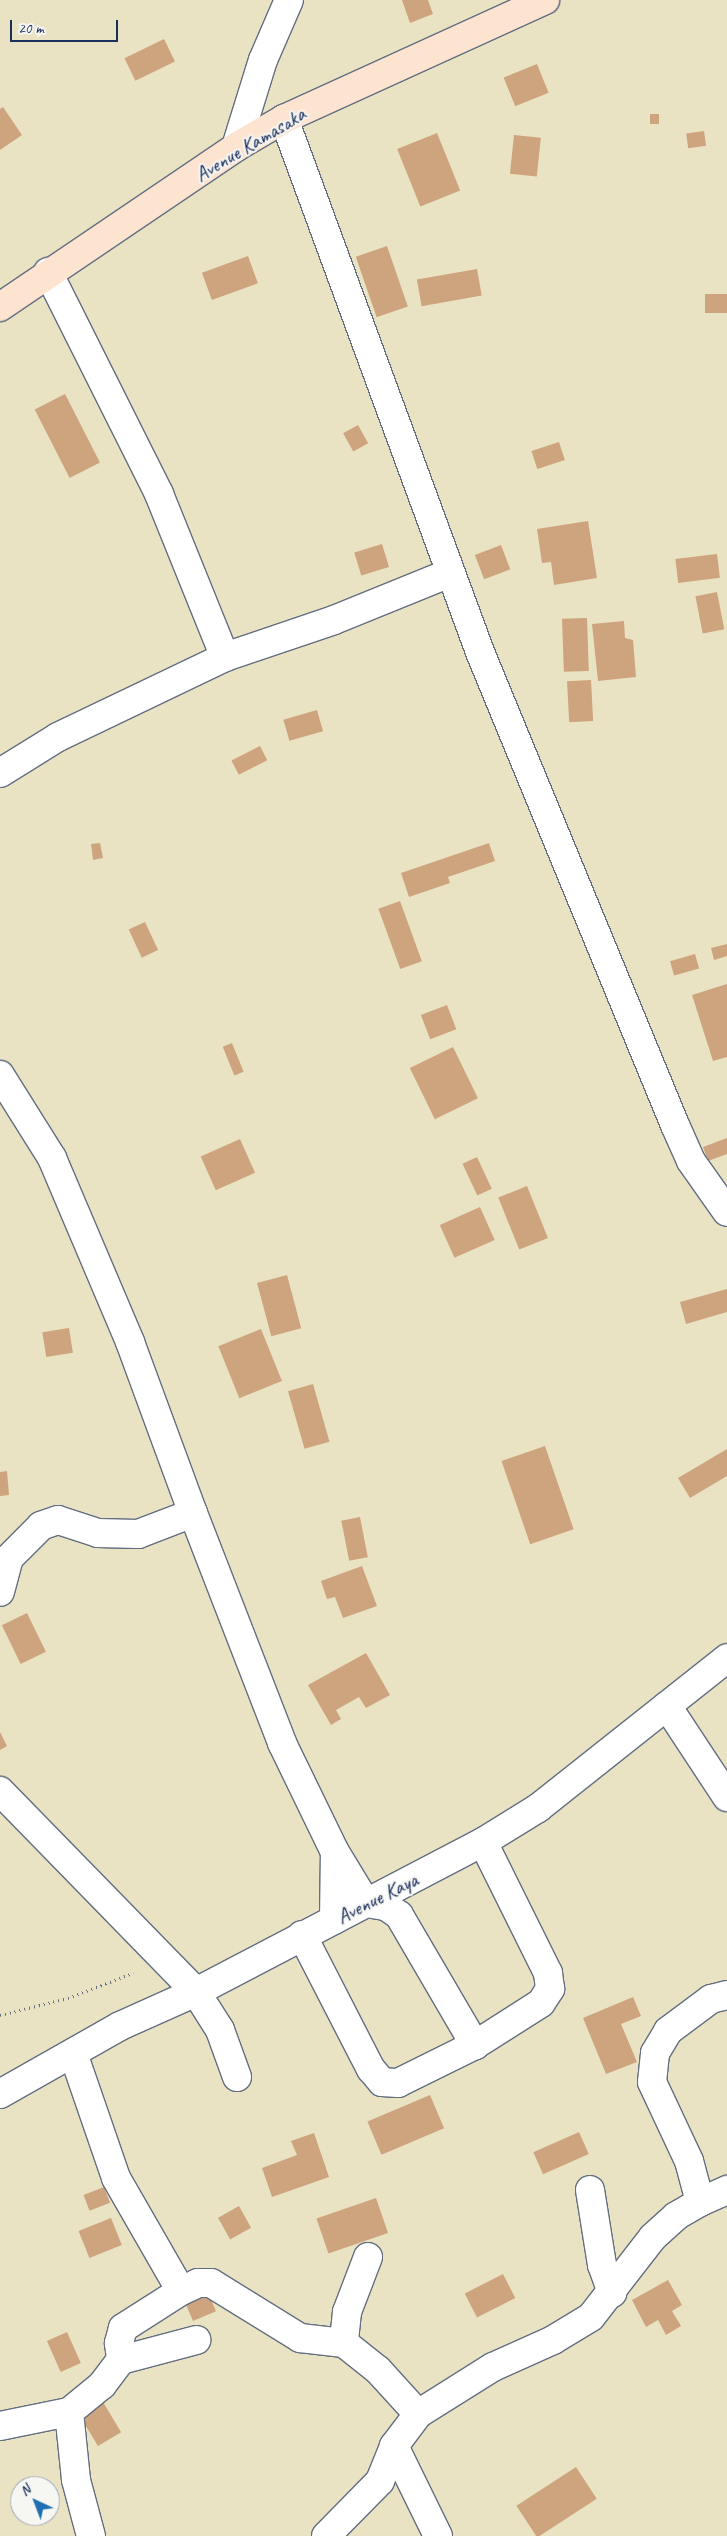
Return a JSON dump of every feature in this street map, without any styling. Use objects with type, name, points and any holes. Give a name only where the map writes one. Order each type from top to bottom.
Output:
[{"type":"street","points":[[236,147],[263,60],[289,0]]},
{"type":"street","name":"Avenue Kamasaka","points":[[3,302],[236,147],[284,119],[545,0]]},
{"type":"street","points":[[284,119],[480,652],[675,1125],[691,1161],[727,1212]]},
{"type":"street","points":[[48,272],[159,494],[225,657]]},
{"type":"street","points":[[0,774],[58,737],[225,657],[334,620],[450,572]]},
{"type":"street","points":[[0,1074],[52,1158],[130,1342],[193,1513],[282,1743],[335,1852],[366,1903],[386,1906],[399,1915],[475,2045]]},
{"type":"street","points":[[0,1592],[9,1558],[41,1526],[58,1520],[98,1533],[138,1534],[193,1513]]},
{"type":"street","name":"Avenue Kaya","points":[[0,2094],[120,2026],[196,1992],[483,1842],[538,1808],[727,1658]]},
{"type":"street","points":[[667,1706],[727,1797]]},
{"type":"street","points":[[0,1791],[196,1992],[220,2030],[237,2078]]},
{"type":"street","points":[[302,1935],[371,2069],[382,2082],[398,2083],[475,2045],[541,2003],[550,1989],[548,1973],[483,1842]]},
{"type":"street","points":[[334,1920],[335,1852]]},
{"type":"street","points":[[700,2202],[689,2160],[652,2082],[655,2053],[668,2031],[711,1999],[727,1995]]},
{"type":"street","points":[[73,2053],[116,2178],[181,2291]]},
{"type":"street","points":[[590,2190],[602,2265],[612,2293]]},
{"type":"street","points":[[326,2536],[380,2481],[394,2446],[418,2414],[493,2366],[553,2340],[591,2317],[612,2293],[653,2237],[676,2216],[700,2202],[727,2190]]},
{"type":"street","points":[[344,2343],[346,2312],[368,2257]]},
{"type":"street","points":[[121,2360],[119,2343],[123,2328],[181,2291],[198,2283],[211,2283],[300,2338],[344,2343],[378,2370],[418,2414]]},
{"type":"street","points":[[0,2426],[69,2412],[102,2385],[121,2360],[196,2340]]},
{"type":"street","points":[[69,2412],[76,2480],[92,2536]]},
{"type":"street","points":[[394,2446],[438,2536]]},
{"type":"path","points":[[0,2015],[68,1998],[164,1961]]},
{"type":"building","points":[[402,0],[428,0],[433,14],[410,23]]},
{"type":"building","points":[[164,39],[175,61],[135,81],[124,58]]},
{"type":"building","points":[[537,64],[549,93],[515,106],[504,77]]},
{"type":"building","points":[[3,107],[22,135],[0,150],[0,109]]},
{"type":"building","points":[[650,114],[659,114],[659,124],[650,124]]},
{"type":"building","points":[[704,131],[706,146],[688,148],[686,134]]},
{"type":"building","points":[[437,133],[460,190],[420,207],[397,149]]},
{"type":"building","points":[[514,135],[541,138],[537,177],[510,174]]},
{"type":"building","points":[[387,246],[408,307],[377,317],[356,257]]},
{"type":"building","points":[[248,256],[258,283],[212,300],[202,273]]},
{"type":"building","points":[[477,269],[482,296],[422,306],[417,280]]},
{"type":"building","points":[[705,294],[727,294],[727,313],[705,313]]},
{"type":"building","points":[[65,394],[100,463],[70,478],[35,409]]},
{"type":"building","points":[[358,425],[368,443],[353,452],[343,433]]},
{"type":"building","points":[[559,442],[565,460],[537,469],[531,451]]},
{"type":"building","points":[[588,521],[597,578],[554,585],[551,562],[542,563],[537,529]]},
{"type":"building","points":[[382,544],[389,567],[361,575],[354,552]]},
{"type":"building","points":[[501,545],[510,569],[484,579],[475,555]]},
{"type":"building","points":[[717,554],[720,578],[678,583],[675,559]]},
{"type":"building","points":[[717,592],[724,629],[703,633],[695,596]]},
{"type":"building","points":[[587,618],[589,671],[564,672],[562,619]]},
{"type":"building","points":[[624,621],[625,638],[633,640],[636,677],[598,681],[592,624]]},
{"type":"building","points":[[591,680],[593,721],[569,722],[567,681]]},
{"type":"building","points":[[317,710],[323,731],[289,741],[283,720]]},
{"type":"building","points":[[260,746],[267,760],[239,775],[231,761]]},
{"type":"building","points":[[100,843],[103,858],[93,860],[91,844]]},
{"type":"building","points":[[489,843],[495,861],[448,877],[450,883],[409,897],[401,873]]},
{"type":"building","points":[[400,901],[422,961],[400,969],[378,909]]},
{"type":"building","points":[[145,922],[158,950],[142,958],[129,930]]},
{"type":"building","points":[[727,944],[727,956],[714,960],[711,948]]},
{"type":"building","points":[[695,954],[699,968],[674,976],[670,961]]},
{"type":"building","points":[[727,984],[727,1057],[713,1061],[692,995]]},
{"type":"building","points":[[447,1005],[456,1029],[430,1039],[421,1015]]},
{"type":"building","points":[[232,1043],[244,1072],[234,1075],[223,1047]]},
{"type":"building","points":[[453,1047],[478,1098],[435,1119],[410,1068]]},
{"type":"building","points":[[727,1138],[727,1154],[708,1161],[703,1147]]},
{"type":"building","points":[[240,1139],[255,1173],[216,1190],[201,1156]]},
{"type":"building","points":[[477,1157],[492,1189],[477,1195],[462,1164]]},
{"type":"building","points":[[527,1186],[548,1238],[519,1250],[498,1198]]},
{"type":"building","points":[[480,1207],[495,1240],[454,1258],[440,1225]]},
{"type":"building","points":[[287,1275],[301,1328],[271,1336],[257,1283]]},
{"type":"building","points":[[727,1289],[727,1312],[686,1324],[680,1302]]},
{"type":"building","points":[[69,1328],[73,1353],[46,1357],[42,1332]]},
{"type":"building","points":[[261,1329],[282,1381],[239,1398],[218,1346]]},
{"type":"building","points":[[313,1384],[330,1442],[305,1449],[288,1391]]},
{"type":"building","points":[[545,1446],[574,1529],[530,1544],[502,1461]]},
{"type":"building","points":[[727,1449],[727,1476],[690,1498],[678,1478]]},
{"type":"building","points":[[7,1471],[9,1495],[0,1496],[0,1472]]},
{"type":"building","points":[[360,1517],[368,1557],[349,1561],[341,1521]]},
{"type":"building","points":[[362,1566],[377,1606],[343,1618],[335,1597],[327,1599],[321,1581]]},
{"type":"building","points":[[27,1613],[46,1652],[21,1664],[2,1625]]},
{"type":"building","points":[[366,1653],[390,1695],[366,1708],[359,1697],[336,1710],[341,1719],[331,1725],[308,1685]]},
{"type":"building","points":[[0,1732],[7,1746],[0,1750]]},
{"type":"building","points":[[633,1997],[641,2016],[621,2024],[637,2062],[606,2074],[583,2018]]},
{"type":"building","points":[[430,2095],[444,2128],[381,2155],[367,2122]]},
{"type":"building","points":[[579,2132],[589,2154],[543,2174],[533,2152]]},
{"type":"building","points":[[314,2133],[329,2177],[272,2197],[262,2168],[297,2155],[291,2141]]},
{"type":"building","points":[[104,2187],[110,2203],[90,2211],[83,2195]]},
{"type":"building","points":[[376,2198],[388,2233],[328,2253],[316,2219]]},
{"type":"building","points":[[239,2206],[251,2228],[230,2240],[218,2218]]},
{"type":"building","points":[[111,2218],[122,2245],[89,2258],[79,2231]]},
{"type":"building","points":[[503,2274],[515,2298],[477,2318],[465,2294]]},
{"type":"building","points":[[668,2280],[682,2305],[672,2311],[681,2326],[666,2335],[658,2320],[646,2327],[632,2300]]},
{"type":"building","points":[[207,2290],[216,2311],[193,2321],[184,2300]]},
{"type":"building","points":[[67,2332],[81,2363],[61,2372],[47,2341]]},
{"type":"building","points":[[100,2397],[121,2432],[98,2446],[77,2411]]},
{"type":"building","points":[[576,2467],[597,2499],[540,2536],[536,2536],[516,2506]]}]
